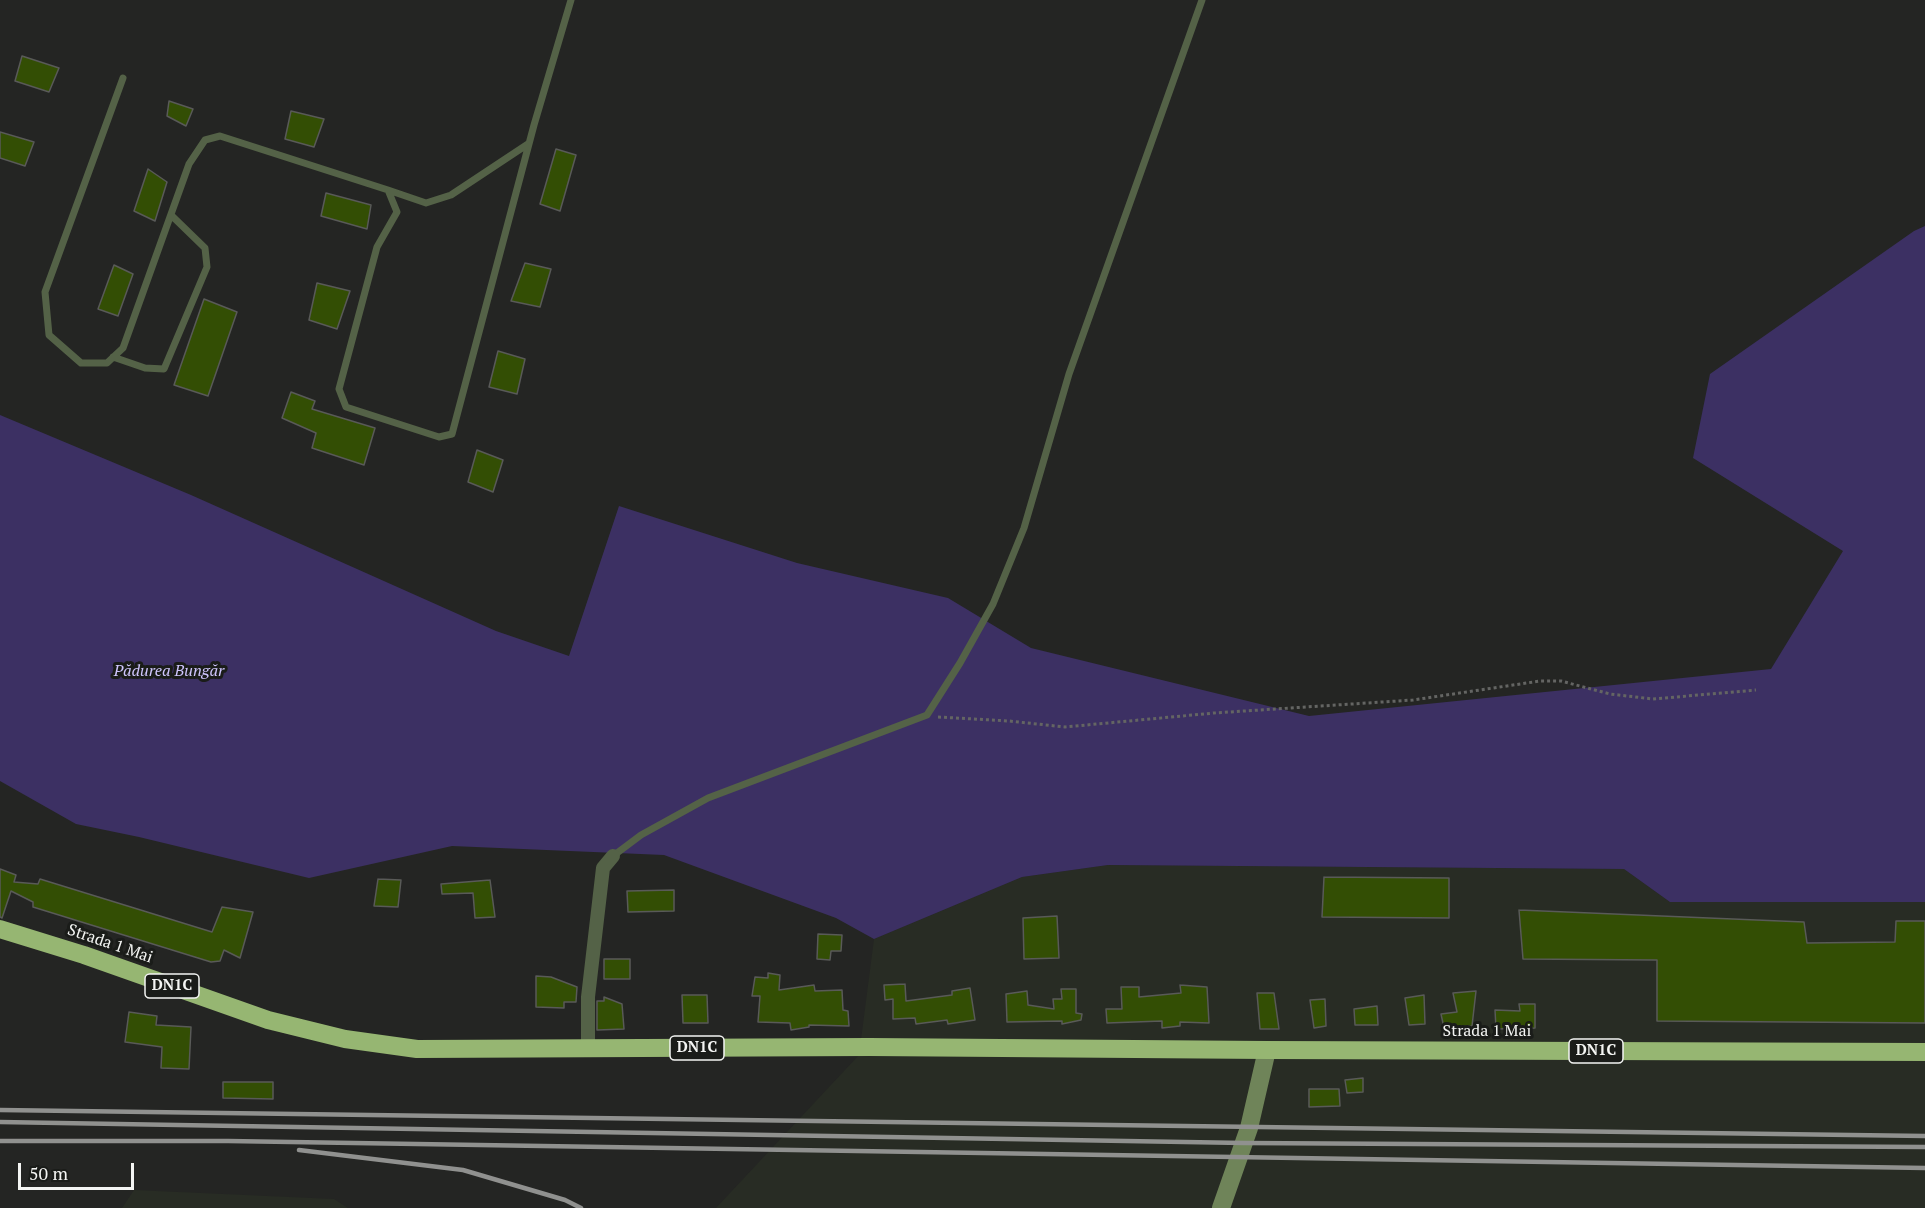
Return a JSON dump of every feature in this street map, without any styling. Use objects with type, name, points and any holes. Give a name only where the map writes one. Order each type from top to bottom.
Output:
[{"type":"highway","name":"Strada 1 Mai","points":[[0,928],[268,1020],[345,1040],[417,1049],[869,1047],[1925,1052]]},
{"type":"main road","points":[[1221,1208],[1249,1128],[1267,1050]]},
{"type":"street","points":[[588,1049],[588,997],[603,868],[613,856]]},
{"type":"lane","points":[[388,190],[397,212],[377,247],[339,388],[346,407],[439,437],[452,434],[529,144],[571,0]]},
{"type":"lane","points":[[613,856],[641,835],[708,798],[927,715],[993,604],[1024,528],[1069,374],[1202,0]]},
{"type":"lane","points":[[123,78],[45,292],[49,334],[81,363],[106,363],[123,348],[189,164],[205,140],[220,136],[426,203],[451,195],[529,144]]},
{"type":"lane","points":[[113,357],[145,368],[164,369],[207,267],[205,249],[171,214]]},
{"type":"path","points":[[927,715],[1065,727],[1214,713],[1413,700],[1540,681],[1560,681],[1610,694],[1653,699],[1756,690]]},
{"type":"shaded area","points":[[1108,865],[1624,869],[1670,902],[1925,902],[1925,1208],[716,1208],[859,1055],[874,939],[1022,877]]},
{"type":"shaded area","points":[[134,1190],[334,1199],[348,1208],[122,1208]]},
{"type":"green space","name":"Pădurea Bungăr","points":[[1925,226],[1925,902],[1670,902],[1624,869],[1108,865],[1022,877],[874,939],[836,918],[664,855],[452,846],[309,878],[76,824],[0,781],[0,415],[191,495],[496,631],[569,656],[619,506],[797,563],[948,598],[1031,648],[1309,716],[1771,669],[1843,551],[1693,458],[1710,374],[1914,231]]},
{"type":"building","points":[[22,56],[59,68],[49,92],[15,81]]},
{"type":"building","points":[[169,101],[193,109],[186,126],[167,116]]},
{"type":"building","points":[[291,111],[324,119],[314,147],[285,139]]},
{"type":"building","points":[[0,132],[34,142],[25,166],[0,158]]},
{"type":"building","points":[[556,149],[576,155],[560,211],[540,204]]},
{"type":"building","points":[[148,169],[167,182],[155,221],[134,211]]},
{"type":"building","points":[[326,193],[371,205],[367,229],[321,216]]},
{"type":"building","points":[[525,263],[551,269],[540,307],[511,301]]},
{"type":"building","points":[[114,265],[133,274],[118,316],[98,309]]},
{"type":"building","points":[[317,283],[350,291],[337,329],[309,320]]},
{"type":"building","points":[[204,299],[237,312],[208,396],[174,385]]},
{"type":"building","points":[[498,351],[525,359],[517,394],[489,387]]},
{"type":"building","points":[[291,392],[315,401],[312,409],[375,428],[364,465],[312,448],[316,433],[282,418]]},
{"type":"building","points":[[477,450],[503,460],[493,492],[468,482]]},
{"type":"building","points":[[0,869],[16,875],[14,882],[38,884],[40,879],[212,932],[222,907],[253,912],[240,958],[224,950],[220,961],[211,962],[33,907],[33,902],[11,891],[2,918],[0,917]]},
{"type":"building","points":[[1324,877],[1449,878],[1449,918],[1322,917]]},
{"type":"building","points":[[378,879],[401,880],[398,907],[374,906]]},
{"type":"building","points":[[490,880],[495,917],[475,918],[473,893],[442,894],[441,884]]},
{"type":"building","points":[[674,890],[674,911],[628,912],[627,891]]},
{"type":"building","points":[[1519,910],[1804,922],[1807,943],[1895,942],[1896,921],[1925,921],[1925,1023],[1657,1021],[1657,960],[1523,959]]},
{"type":"building","points":[[1057,916],[1059,958],[1024,959],[1023,918]]},
{"type":"building","points":[[818,934],[842,935],[841,951],[831,951],[830,960],[817,959]]},
{"type":"building","points":[[604,959],[630,959],[630,979],[604,979]]},
{"type":"building","points":[[768,973],[780,975],[779,990],[814,985],[815,991],[842,990],[843,1010],[848,1011],[849,1026],[809,1025],[809,1027],[791,1030],[790,1023],[758,1022],[760,996],[752,996],[755,977],[768,978]]},
{"type":"building","points":[[536,976],[551,977],[577,987],[576,1002],[564,1002],[564,1008],[536,1007]]},
{"type":"building","points":[[905,984],[906,1001],[952,995],[952,991],[970,988],[975,1020],[948,1024],[947,1020],[916,1024],[915,1018],[893,1019],[893,999],[885,1000],[884,985]]},
{"type":"building","points":[[1180,985],[1207,987],[1209,1023],[1180,1022],[1180,1026],[1162,1028],[1162,1021],[1107,1023],[1106,1009],[1122,1009],[1121,987],[1139,987],[1139,997],[1181,993]]},
{"type":"building","points":[[1061,989],[1076,989],[1076,1013],[1082,1014],[1081,1020],[1062,1024],[1062,1021],[1007,1022],[1006,994],[1027,991],[1028,1005],[1054,1009],[1053,999],[1062,999]]},
{"type":"building","points":[[1476,991],[1472,1026],[1444,1028],[1441,1014],[1457,1012],[1453,993]]},
{"type":"building","points":[[1257,993],[1274,993],[1279,1029],[1260,1029]]},
{"type":"building","points":[[682,995],[707,995],[708,1023],[683,1023]]},
{"type":"building","points":[[1424,995],[1425,1024],[1409,1025],[1405,998]]},
{"type":"building","points":[[604,997],[622,1004],[624,1029],[597,1030],[597,1001],[604,1001]]},
{"type":"building","points":[[1325,999],[1326,1026],[1314,1028],[1310,1000]]},
{"type":"building","points":[[1519,1004],[1535,1004],[1535,1028],[1496,1029],[1495,1010],[1520,1011]]},
{"type":"building","points":[[1377,1006],[1378,1025],[1355,1025],[1354,1009]]},
{"type":"building","points":[[129,1012],[157,1016],[156,1025],[191,1027],[189,1069],[161,1068],[162,1047],[125,1042]]},
{"type":"building","points":[[1363,1078],[1363,1092],[1347,1093],[1345,1080]]},
{"type":"building","points":[[223,1082],[273,1082],[273,1099],[223,1098]]},
{"type":"building","points":[[1309,1089],[1339,1089],[1340,1106],[1309,1107]]},
{"type":"railway","points":[[0,1110],[1925,1136]]},
{"type":"railway","points":[[0,1122],[1244,1143],[1925,1147]]},
{"type":"railway","points":[[0,1141],[228,1141],[1925,1168]]},
{"type":"railway","points":[[299,1150],[463,1170],[565,1200],[581,1208]]}]
